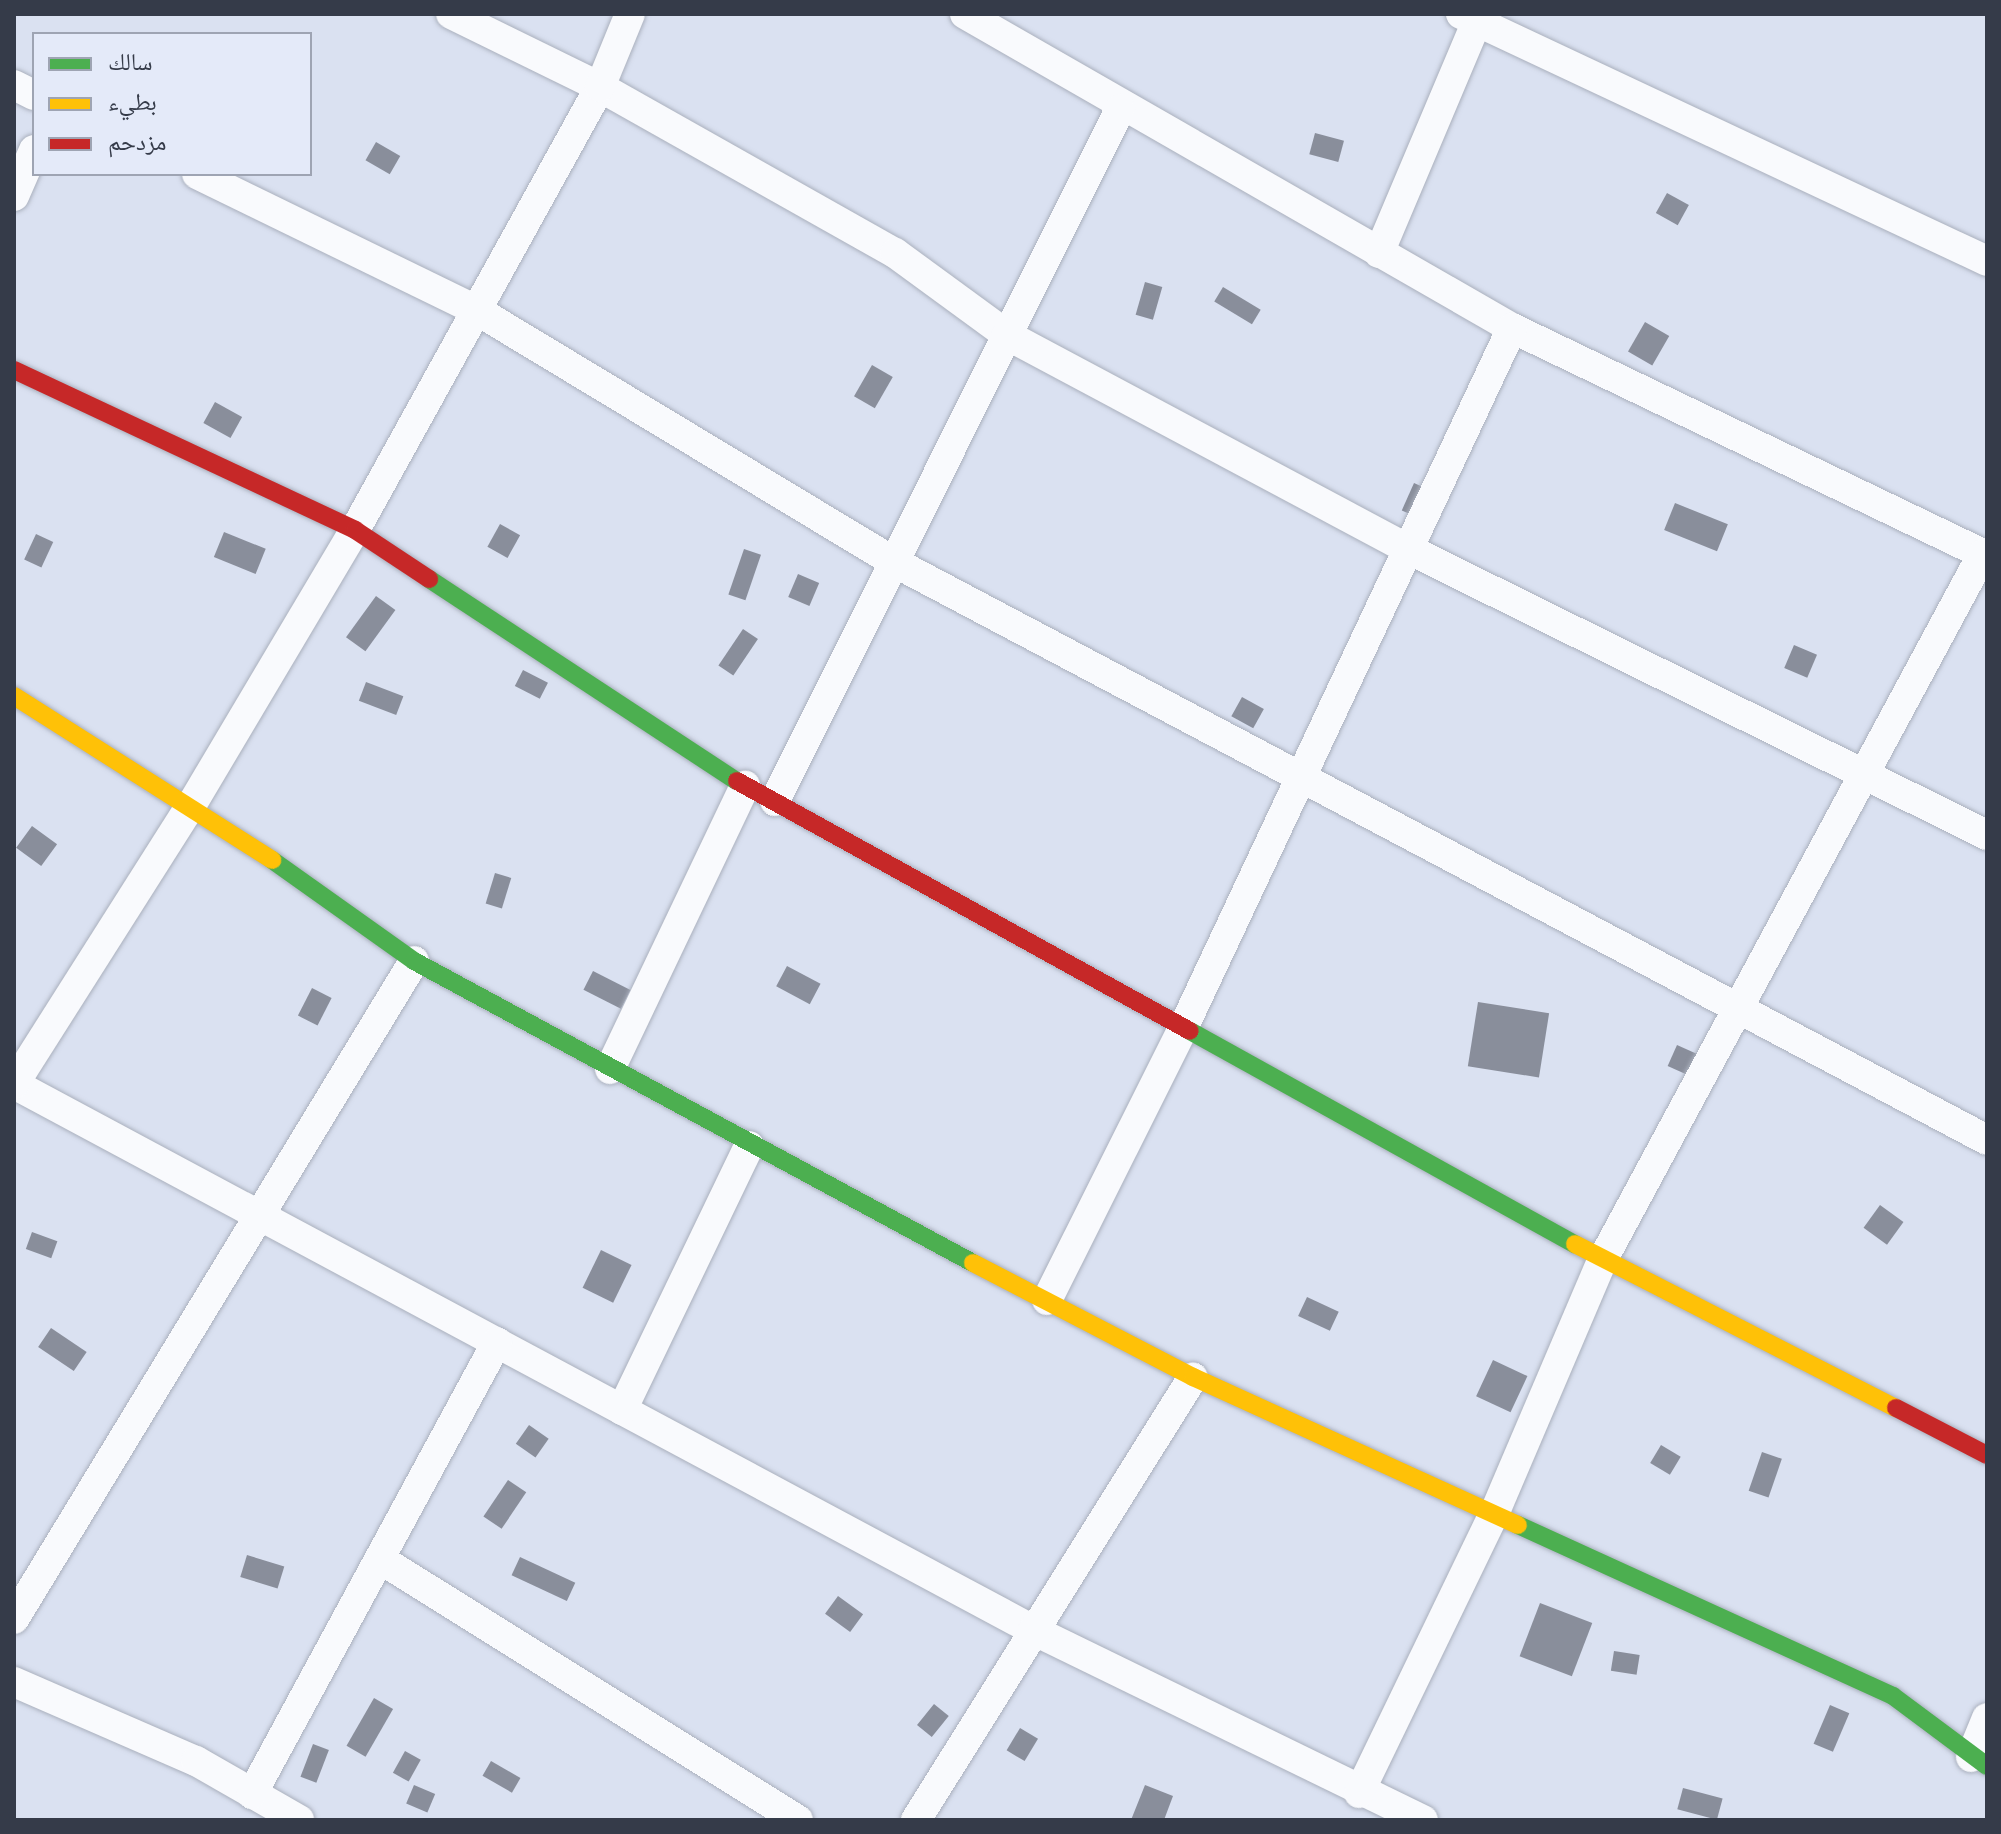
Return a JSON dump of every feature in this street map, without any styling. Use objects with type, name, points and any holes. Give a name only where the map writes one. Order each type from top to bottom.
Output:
[{"type":"street","points":[[451,14],[600,87],[895,253],[1007,335],[1410,550],[1987,835]]},
{"type":"street","points":[[630,14],[600,87],[355,530],[192,804],[14,1084],[1033,1630],[1359,1793],[1423,1820]]},
{"type":"street","points":[[965,14],[1120,109],[1512,328],[1985,555],[1603,1259],[1494,1514],[1359,1793]]},
{"type":"street","points":[[1379,253],[1472,17],[1987,261]]},
{"type":"street","points":[[14,85],[32,94]]},
{"type":"street","points":[[775,801],[1120,109]]},
{"type":"street","points":[[14,196],[32,155]]},
{"type":"street","points":[[201,176],[478,311],[894,562],[1300,781],[1987,1140]]},
{"type":"street","points":[[1047,1300],[1185,1024],[1512,328]]},
{"type":"street","points":[[14,370],[355,530],[745,786],[1185,1024],[1603,1259],[1987,1455]]},
{"type":"street","points":[[14,696],[192,804],[414,961],[749,1146],[1193,1377],[1893,1696],[1979,1762],[1987,1718]]},
{"type":"street","points":[[610,1069],[745,786]]},
{"type":"street","points":[[14,1619],[414,961]]},
{"type":"street","points":[[622,1410],[749,1146]]},
{"type":"street","points":[[252,1794],[497,1342]]},
{"type":"street","points":[[916,1820],[1193,1377]]},
{"type":"street","points":[[380,1559],[798,1820]]},
{"type":"street","points":[[14,1682],[196,1761],[299,1820]]},
{"type":"building","points":[[1315,133],[1344,141],[1338,162],[1309,154]]},
{"type":"building","points":[[376,142],[400,156],[390,174],[366,160]]},
{"type":"building","points":[[1667,193],[1689,205],[1678,225],[1656,213]]},
{"type":"building","points":[[1145,282],[1162,287],[1153,320],[1136,315]]},
{"type":"building","points":[[1223,287],[1261,310],[1252,324],[1214,302]]},
{"type":"building","points":[[1645,322],[1669,336],[1652,365],[1628,351]]},
{"type":"building","points":[[872,365],[893,377],[875,408],[854,396]]},
{"type":"building","points":[[215,402],[242,417],[230,438],[203,423]]},
{"type":"building","points":[[1414,483],[1430,490],[1417,517],[1402,510]]},
{"type":"building","points":[[1675,503],[1728,524],[1717,551],[1664,530]]},
{"type":"building","points":[[500,524],[520,535],[508,558],[487,547]]},
{"type":"building","points":[[224,532],[266,549],[256,574],[214,557]]},
{"type":"building","points":[[36,534],[53,542],[41,567],[24,559]]},
{"type":"building","points":[[744,549],[761,555],[745,600],[728,594]]},
{"type":"building","points":[[798,574],[819,583],[809,606],[788,597]]},
{"type":"building","points":[[376,596],[395,610],[365,651],[346,637]]},
{"type":"building","points":[[743,629],[758,639],[733,676],[718,665]]},
{"type":"building","points":[[1794,645],[1817,655],[1807,678],[1784,668]]},
{"type":"building","points":[[523,670],[548,683],[540,699],[515,686]]},
{"type":"building","points":[[366,682],[403,696],[396,715],[359,701]]},
{"type":"building","points":[[1242,697],[1264,709],[1253,728],[1231,716]]},
{"type":"building","points":[[32,826],[57,844],[41,866],[16,848]]},
{"type":"building","points":[[495,873],[511,878],[502,909],[486,904]]},
{"type":"building","points":[[787,966],[821,984],[810,1004],[776,986]]},
{"type":"building","points":[[593,971],[630,990],[621,1009],[583,990]]},
{"type":"building","points":[[312,988],[332,998],[318,1026],[298,1016]]},
{"type":"building","points":[[1478,1002],[1549,1013],[1539,1077],[1468,1066]]},
{"type":"building","points":[[1677,1045],[1697,1054],[1688,1075],[1668,1066]]},
{"type":"building","points":[[1880,1205],[1903,1222],[1887,1245],[1864,1228]]},
{"type":"building","points":[[32,1232],[57,1241],[51,1258],[26,1249]]},
{"type":"building","points":[[601,1250],[632,1265],[613,1303],[583,1288]]},
{"type":"building","points":[[1307,1297],[1339,1312],[1330,1331],[1298,1316]]},
{"type":"building","points":[[51,1328],[87,1352],[74,1371],[38,1347]]},
{"type":"building","points":[[1493,1360],[1527,1376],[1511,1412],[1476,1396]]},
{"type":"building","points":[[529,1425],[549,1439],[535,1458],[516,1444]]},
{"type":"building","points":[[1661,1445],[1681,1457],[1670,1475],[1650,1463]]},
{"type":"building","points":[[1762,1452],[1782,1459],[1769,1498],[1749,1491]]},
{"type":"building","points":[[508,1480],[526,1492],[502,1529],[483,1516]]},
{"type":"building","points":[[247,1555],[284,1566],[278,1588],[240,1577]]},
{"type":"building","points":[[520,1557],[575,1583],[567,1601],[512,1575]]},
{"type":"building","points":[[838,1596],[863,1614],[850,1632],[825,1614]]},
{"type":"building","points":[[1540,1603],[1592,1623],[1572,1676],[1520,1656]]},
{"type":"building","points":[[1614,1651],[1640,1655],[1637,1675],[1611,1671]]},
{"type":"building","points":[[374,1698],[393,1709],[366,1757],[346,1746]]},
{"type":"building","points":[[934,1704],[949,1716],[932,1737],[917,1725]]},
{"type":"building","points":[[1830,1705],[1849,1713],[1833,1752],[1814,1744]]},
{"type":"building","points":[[1020,1728],[1038,1739],[1025,1761],[1007,1750]]},
{"type":"building","points":[[313,1744],[329,1750],[316,1783],[300,1777]]},
{"type":"building","points":[[405,1751],[421,1760],[409,1782],[393,1773]]},
{"type":"building","points":[[491,1761],[520,1778],[512,1793],[482,1776]]},
{"type":"building","points":[[414,1785],[435,1794],[427,1812],[406,1803]]},
{"type":"building","points":[[1145,1785],[1173,1796],[1164,1820],[1131,1820]]},
{"type":"building","points":[[1683,1788],[1723,1799],[1717,1820],[1677,1809]]},
{"type":"traffic: fast","points":[[429,579],[737,781]]},
{"type":"traffic: fast","points":[[272,860],[414,961],[973,1263]]},
{"type":"traffic: fast","points":[[1190,1031],[1575,1244]]},
{"type":"traffic: fast","points":[[1518,1525],[1893,1696],[1987,1766]]},
{"type":"traffic: slow","points":[[14,696],[272,860]]},
{"type":"traffic: slow","points":[[1575,1244],[1896,1408]]},
{"type":"traffic: slow","points":[[973,1263],[1193,1377],[1518,1525]]},
{"type":"traffic: jam","points":[[14,370],[355,530],[429,579]]},
{"type":"traffic: jam","points":[[737,781],[1190,1031]]},
{"type":"traffic: jam","points":[[1896,1408],[1987,1455]]}]
